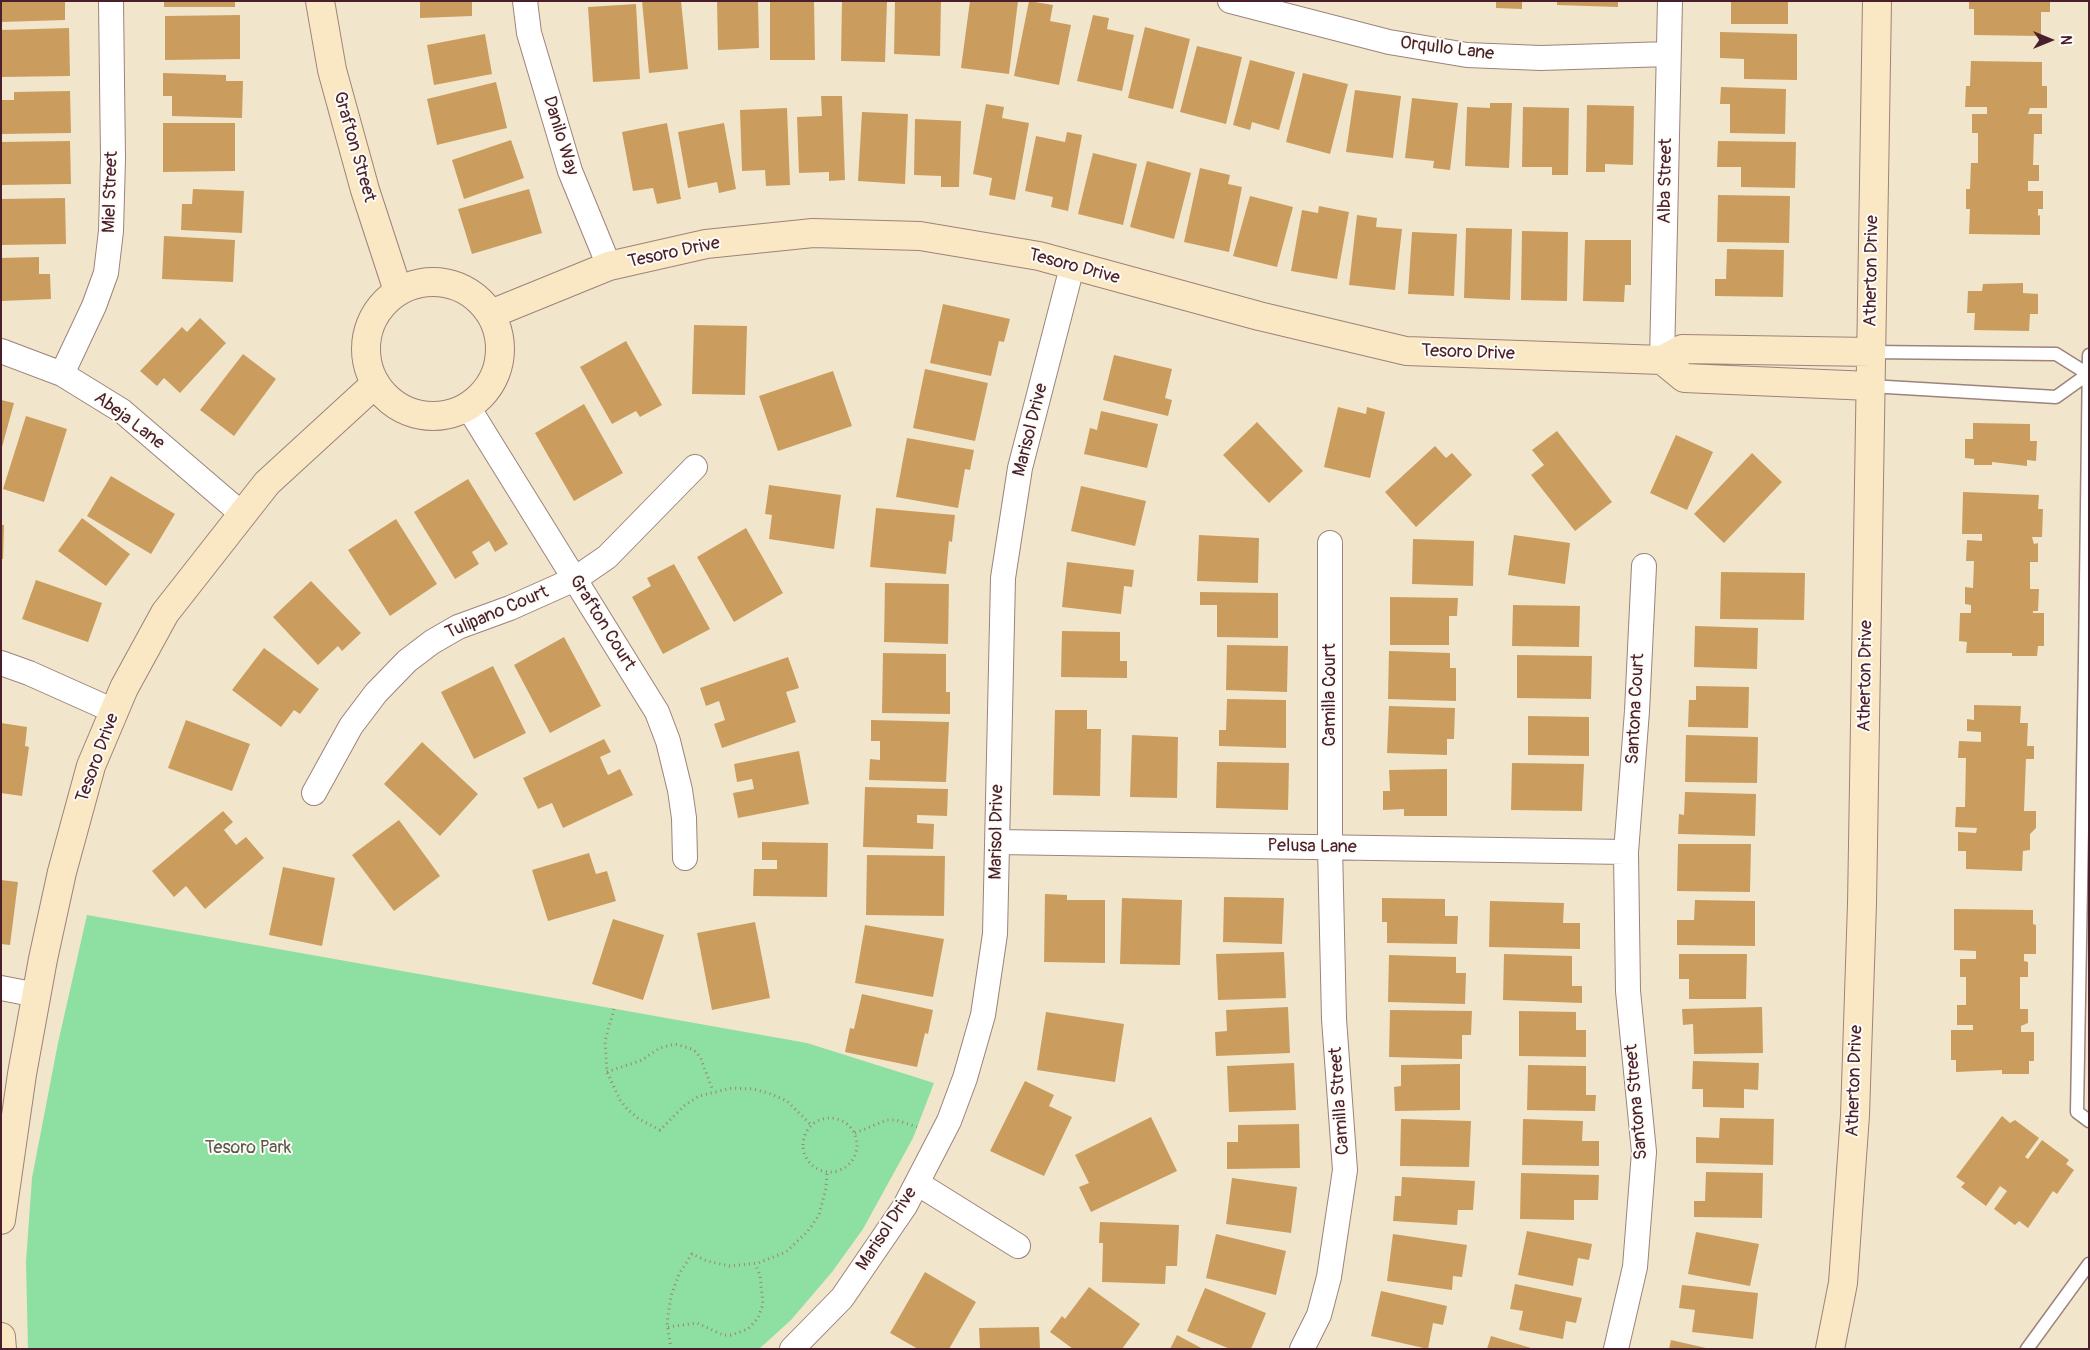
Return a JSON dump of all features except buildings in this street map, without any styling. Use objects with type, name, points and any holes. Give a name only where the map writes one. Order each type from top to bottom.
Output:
[{"type":"street","name":"Miel Street","points":[[62,374],[94,306],[106,273],[111,231],[113,159],[111,1]]},
{"type":"street","name":"Grafton Street","points":[[320,1],[332,70],[364,190],[398,291]]},
{"type":"street","name":"Danilo Way","points":[[525,1],[529,33],[570,171],[609,266]]},
{"type":"street","name":"Orqullo Lane","points":[[1230,1],[1389,42],[1467,55],[1541,58],[1668,54]]},
{"type":"street","name":"Alba Street","points":[[1662,360],[1670,1]]},
{"type":"street","name":"Atherton Drive","points":[[1830,1349],[1843,1283],[1855,1115],[1862,894],[1877,1]]},
{"type":"street","name":"Tesoro Drive","points":[[490,314],[609,266],[706,244],[813,233],[920,236],[1039,256],[1072,267],[1259,316],[1406,351],[1662,360],[1682,349],[1871,352]]},
{"type":"street","name":"Marisol Drive","points":[[792,1349],[842,1298],[905,1206],[949,1121],[965,1078],[983,1015],[995,934],[1003,578],[1020,468],[1072,267]]},
{"type":"street","points":[[422,282],[449,284],[474,296],[490,314],[499,337],[498,365],[488,387],[468,407],[441,416],[417,415],[392,403],[375,384],[367,363],[367,333],[380,307],[398,291],[422,282]]},
{"type":"street","name":"Abeja Lane","points":[[1,351],[62,374],[122,411],[242,514]]},
{"type":"street","points":[[1662,360],[1684,378],[1870,386]]},
{"type":"street","name":"Tesoro Drive","points":[[1,1220],[22,1074],[36,995],[62,872],[91,766],[124,688],[165,613],[242,514],[268,483],[375,384]]},
{"type":"street","name":"Grafton Court","points":[[468,407],[657,712],[668,741],[680,790],[684,818],[685,858]]},
{"type":"street","name":"Tulipano Court","points":[[314,793],[352,726],[376,693],[407,660],[432,642],[458,627],[510,608],[574,579],[607,557],[695,467]]},
{"type":"street","name":"Camilla Court","points":[[1330,543],[1330,847]]},
{"type":"street","name":"Santona Court","points":[[1626,852],[1637,712],[1644,566]]},
{"type":"street","points":[[1,663],[29,673],[114,712]]},
{"type":"street","name":"Pelusa Lane","points":[[997,842],[1626,852]]},
{"type":"street","name":"Camilla Street","points":[[1302,1349],[1318,1315],[1329,1278],[1345,1170],[1334,1019],[1330,847]]},
{"type":"street","name":"Santona Street","points":[[1616,1349],[1636,1267],[1644,1152],[1628,991],[1626,852]]},
{"type":"street","points":[[1,988],[36,995]]},
{"type":"street","points":[[917,1183],[1018,1246]]},
{"type":"street","points":[[1,1337],[2,1349]]},
{"type":"lane","points":[[1871,352],[2056,354],[2088,374]]},
{"type":"lane","points":[[2089,355],[2087,659],[2077,1112],[2089,1121]]},
{"type":"lane","points":[[1870,386],[2056,397],[2088,374]]},
{"type":"lane","points":[[2027,1349],[2089,1264]]},
{"type":"path","points":[[614,1009],[605,1041],[607,1072],[611,1084],[628,1110],[639,1119],[660,1130],[685,1105],[699,1096],[713,1091],[732,1088],[753,1089],[787,1101],[811,1125]]},
{"type":"path","points":[[607,1072],[642,1060],[660,1048],[675,1044],[692,1048],[701,1059],[713,1091]]},
{"type":"path","points":[[834,1117],[843,1120],[855,1134],[858,1143],[857,1152],[847,1167],[839,1171],[827,1172],[813,1166],[804,1152],[805,1134],[811,1125],[825,1118],[834,1117]]},
{"type":"path","points":[[855,1134],[888,1120],[896,1120],[917,1127]]},
{"type":"path","points":[[671,1349],[668,1310],[674,1286],[692,1254],[707,1261],[730,1266],[755,1264],[786,1252],[808,1231],[819,1215],[826,1188],[827,1172]]},
{"type":"path","points":[[668,1327],[696,1323],[723,1335],[731,1335],[748,1329],[758,1318],[763,1304],[760,1275],[755,1264]]},
{"type":"green space","name":"Tesoro Park","points":[[87,915],[807,1043],[934,1083],[913,1138],[863,1229],[832,1272],[791,1320],[759,1349],[28,1349],[26,1262],[32,1178],[58,1043]]}]
